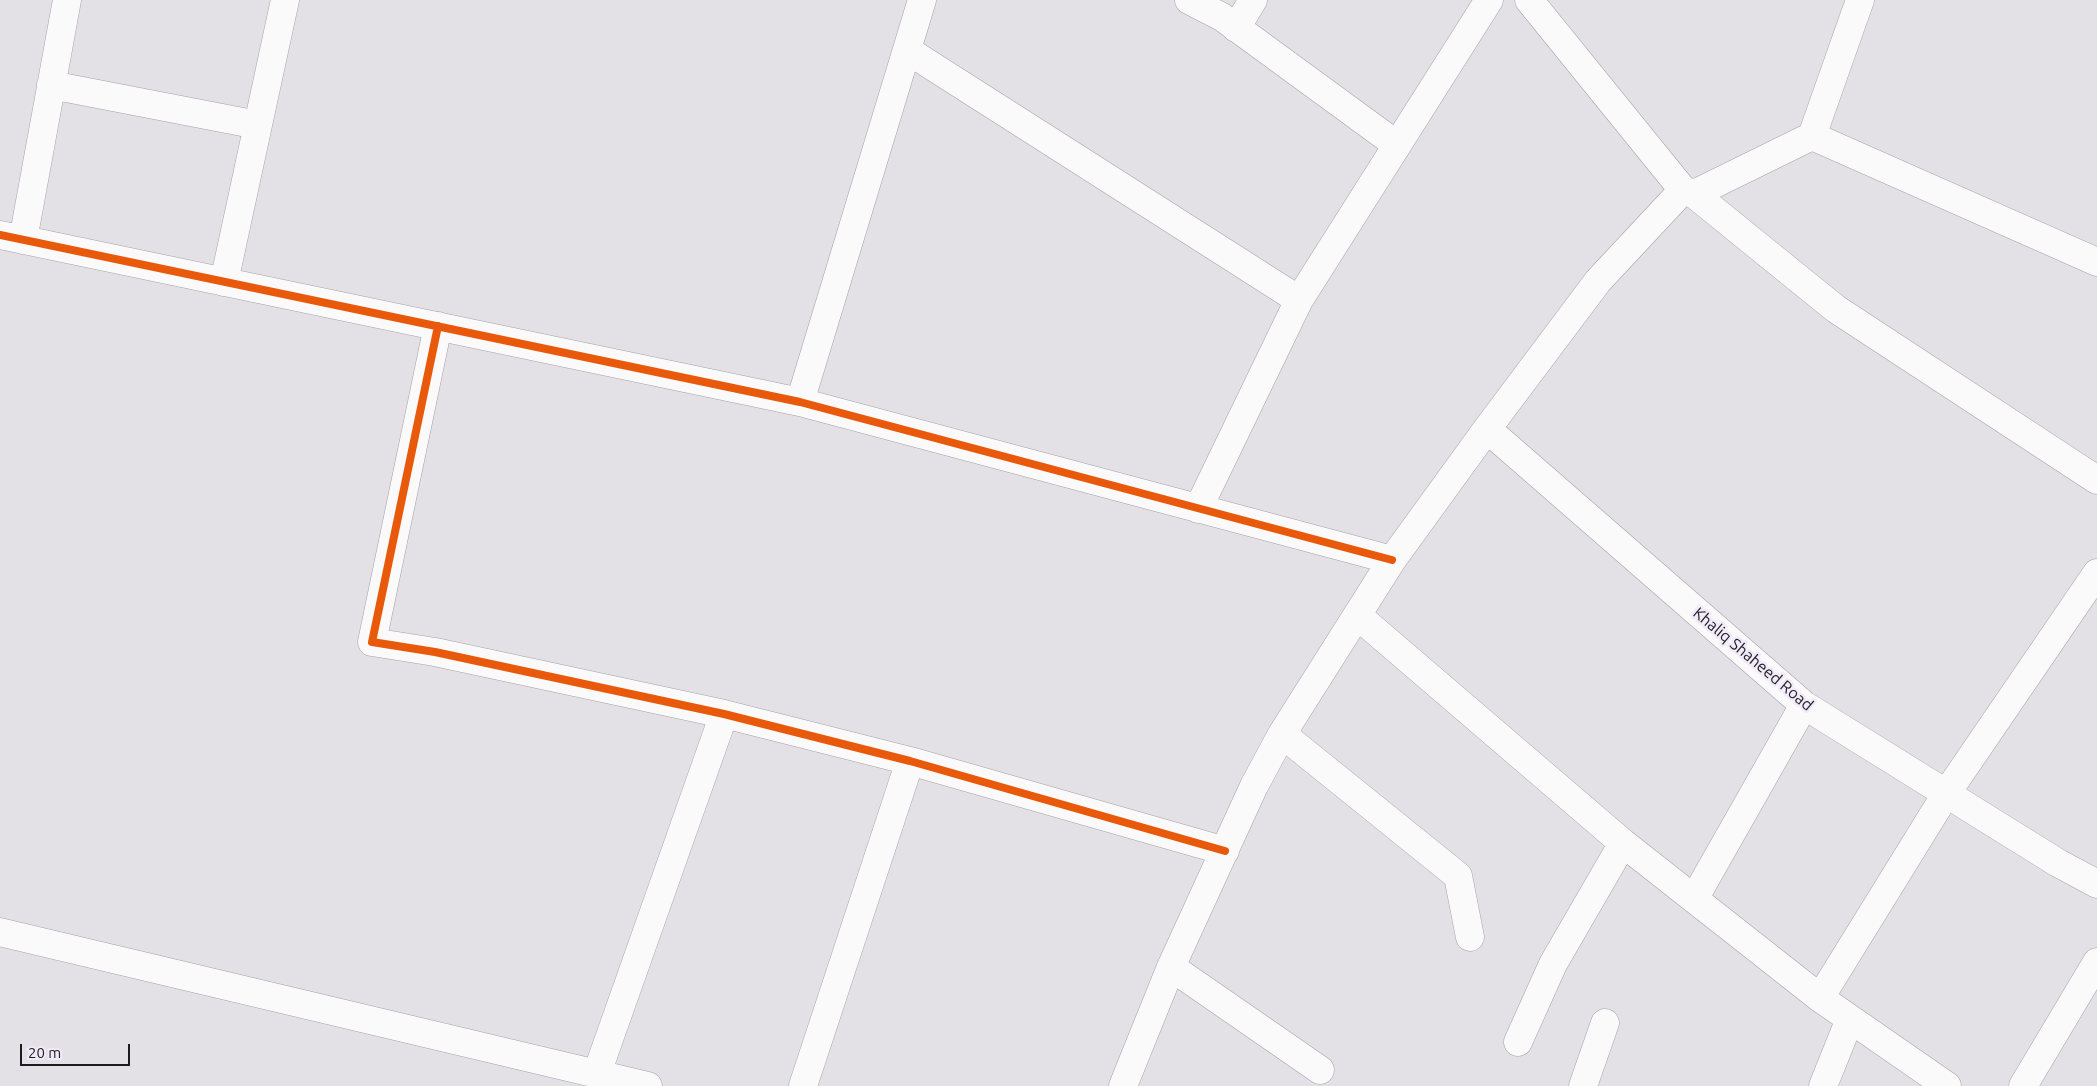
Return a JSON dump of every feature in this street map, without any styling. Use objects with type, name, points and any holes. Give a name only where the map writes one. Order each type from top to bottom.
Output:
[{"type":"street","points":[[66,0],[51,85],[11,238],[800,402],[1392,560]]},
{"type":"street","points":[[224,282],[285,0]]},
{"type":"street","points":[[800,402],[922,0]]},
{"type":"street","points":[[1189,0],[1222,17],[1397,145]]},
{"type":"street","points":[[1236,28],[1253,0]]},
{"type":"street","points":[[1198,509],[1299,300],[1489,0]]},
{"type":"street","points":[[1529,0],[1688,192],[1836,309],[2097,480]]},
{"type":"street","points":[[1123,1086],[1171,967],[1254,786],[1282,734],[1392,560],[1486,429],[1598,281],[1688,192],[1812,136],[1860,0]]},
{"type":"street","points":[[907,50],[1299,300]]},
{"type":"street","points":[[51,85],[258,125]]},
{"type":"street","points":[[1812,136],[2097,262]]},
{"type":"street","points":[[438,326],[372,642],[435,652],[724,714],[910,761],[1225,851]]},
{"type":"street","name":"Khaliq Shaheed Road","points":[[1486,429],[1804,706],[2058,863],[2097,884]]},
{"type":"street","points":[[1820,998],[1946,794],[2097,573]]},
{"type":"street","points":[[1358,616],[1623,843],[1820,998],[1947,1086]]},
{"type":"street","points":[[1694,899],[1804,706]]},
{"type":"street","points":[[596,1073],[724,714]]},
{"type":"street","points":[[1282,734],[1458,876],[1470,937]]},
{"type":"street","points":[[803,1086],[910,761]]},
{"type":"street","points":[[1518,1042],[1553,964],[1623,843]]},
{"type":"street","points":[[0,932],[648,1086]]},
{"type":"street","points":[[2023,1086],[2097,962]]},
{"type":"street","points":[[1171,967],[1320,1070]]},
{"type":"street","points":[[1831,1082],[1850,1019]]},
{"type":"street","points":[[1583,1086],[1605,1023]]},
{"type":"cycle path","points":[[0,235],[800,402],[1392,560]]},
{"type":"cycle path","points":[[438,326],[372,642],[435,652],[724,714],[910,761],[1225,851]]}]
